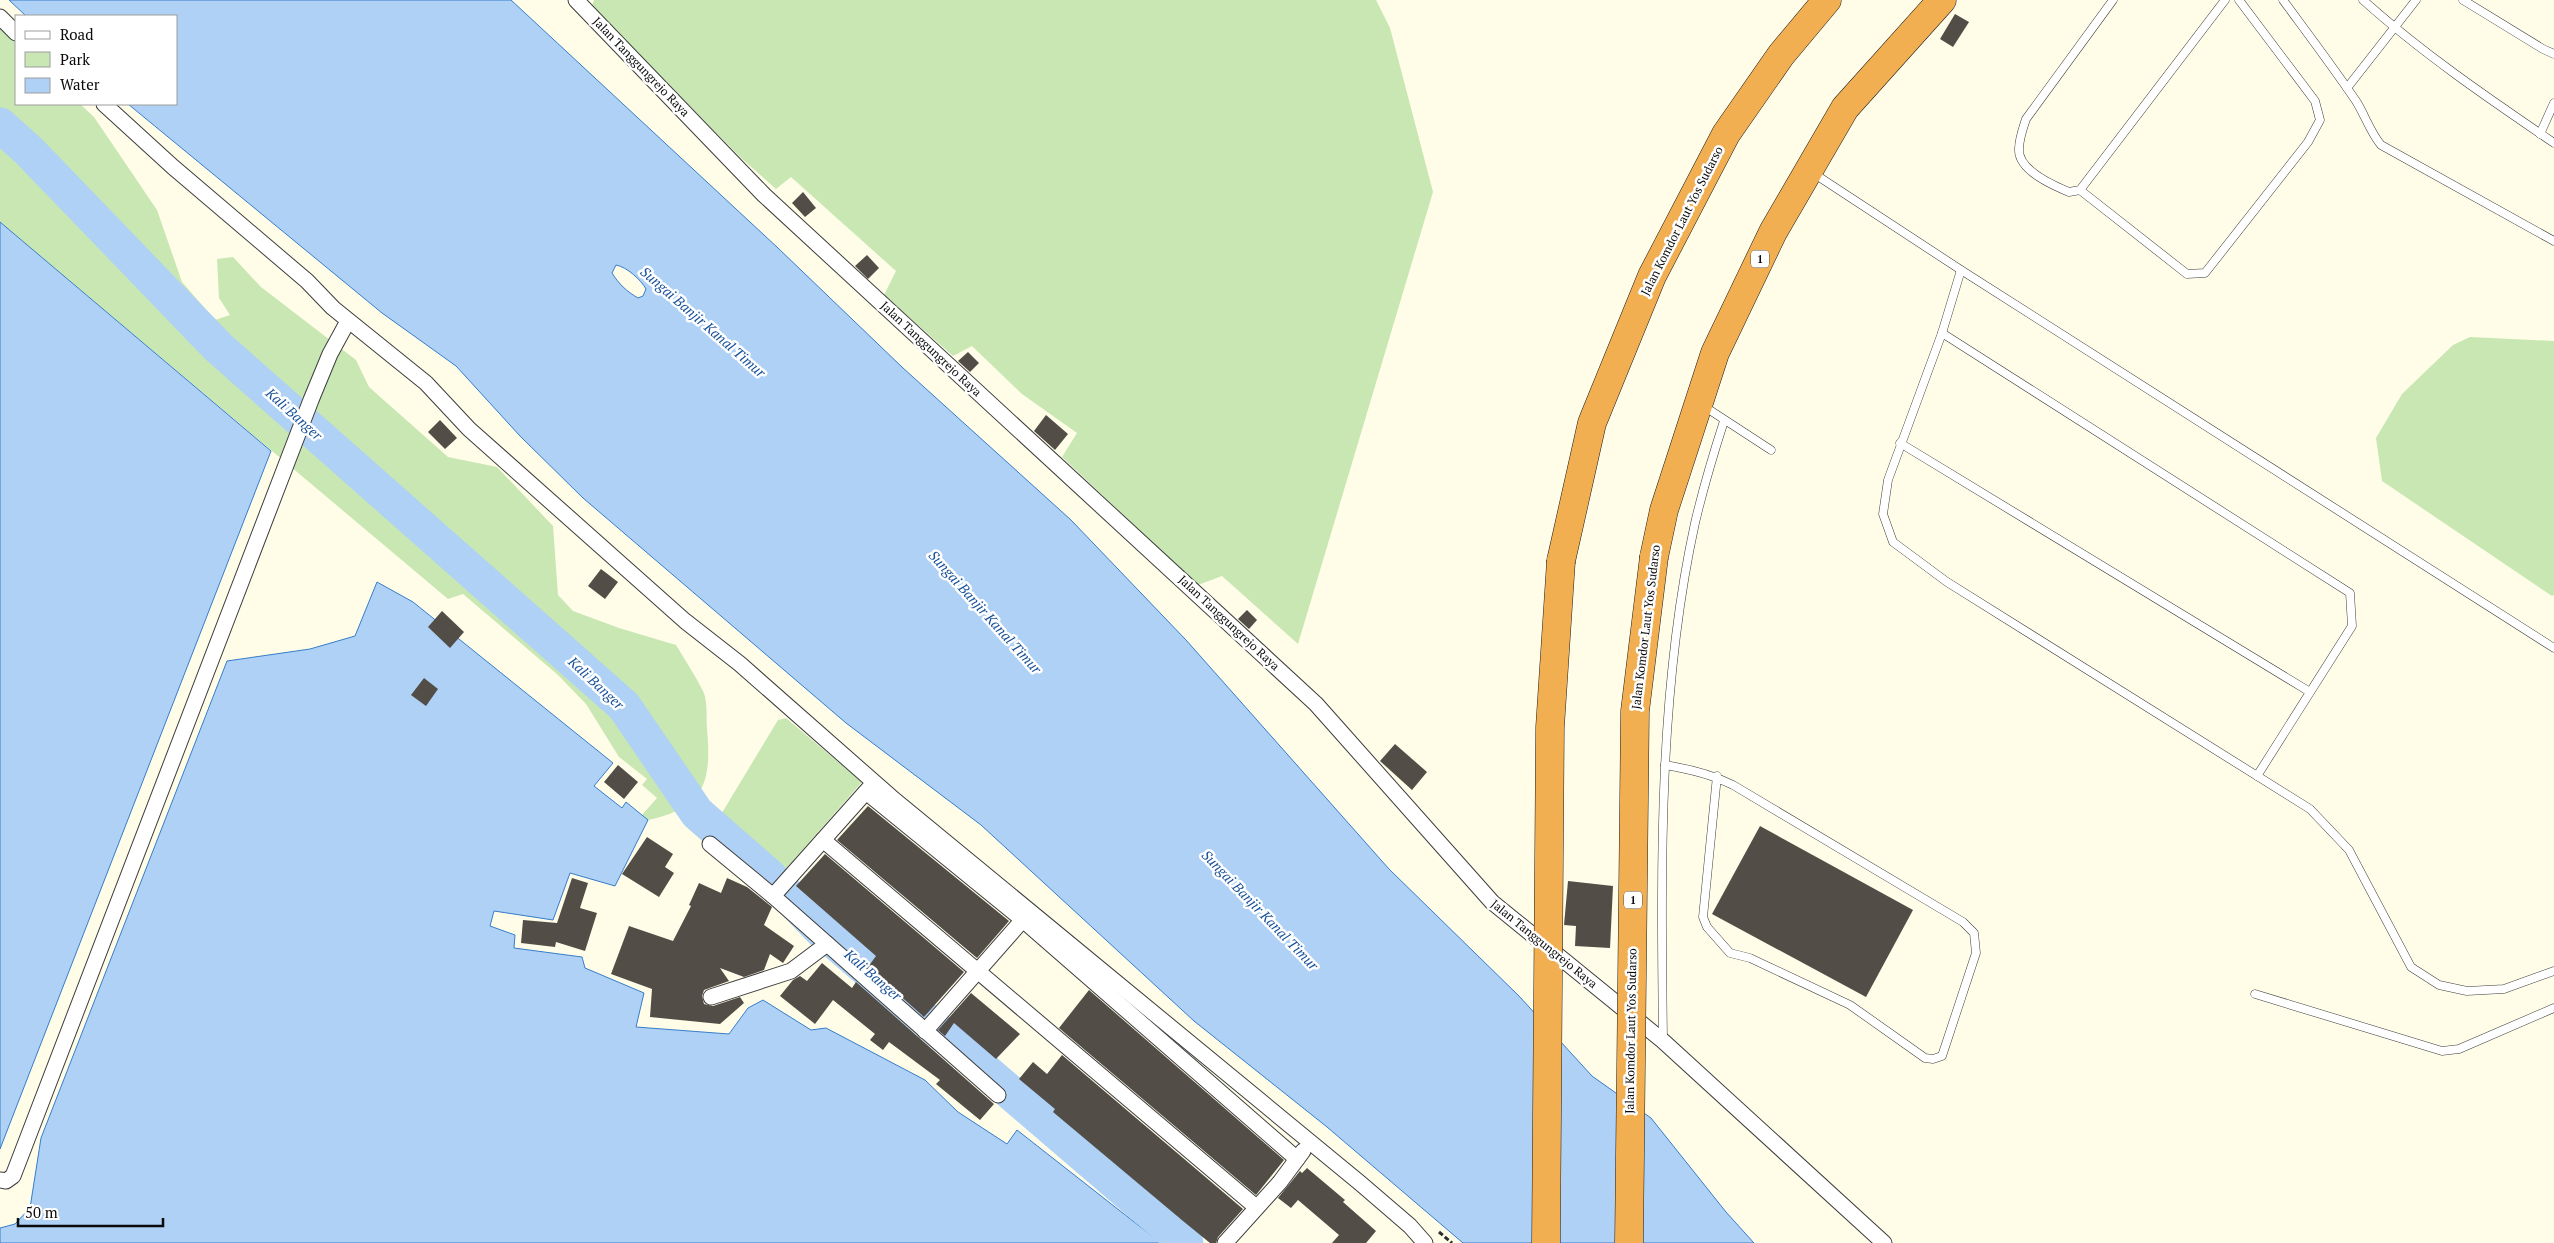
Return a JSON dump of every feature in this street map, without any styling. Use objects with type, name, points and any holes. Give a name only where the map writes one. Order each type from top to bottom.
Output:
[{"type":"highway","name":"Jalan Komdor Laut Yos Sudarso","points":[[1546,1243],[1550,727],[1561,561],[1592,423],[1652,276],[1726,134],[1781,56],[1827,0]]},
{"type":"highway","name":"Jalan Komdor Laut Yos Sudarso","points":[[1629,1243],[1635,711],[1654,557],[1664,510],[1719,344],[1773,232],[1845,108],[1942,0]]},
{"type":"street","name":"Jalan Tanggungrejo Raya","points":[[576,0],[764,195],[1316,704],[1492,902],[1663,1041],[1884,1243]]},
{"type":"street","points":[[0,18],[15,32]]},
{"type":"street","points":[[105,105],[173,167],[307,281],[348,321],[426,383],[469,429],[685,621],[740,664],[845,754],[870,788],[1310,1142],[1410,1226],[1425,1243]]},
{"type":"street","points":[[0,1180],[6,1181],[13,1176],[311,400],[330,354],[348,321]]},
{"type":"street","points":[[773,896],[870,788]]},
{"type":"street","points":[[823,840],[1256,1207]]},
{"type":"street","points":[[710,844],[773,896],[998,1095]]},
{"type":"street","points":[[925,1031],[1027,916]]},
{"type":"street","points":[[1027,916],[1297,1159]]},
{"type":"street","points":[[711,997],[791,971],[828,944]]},
{"type":"street","points":[[1225,1243],[1310,1142]]},
{"type":"lane","points":[[2113,0],[2026,119],[2019,151],[2024,166],[2069,192],[2080,190],[2225,0]]},
{"type":"lane","points":[[2080,190],[2187,274],[2205,273],[2308,142],[2320,120],[2316,101],[2239,0]]},
{"type":"lane","points":[[2283,0],[2347,88],[2364,114],[2374,138],[2381,145],[2554,241]]},
{"type":"lane","points":[[2363,0],[2395,29],[2457,76],[2554,143]]},
{"type":"lane","points":[[2347,88],[2416,0]]},
{"type":"lane","points":[[2463,0],[2554,54]]},
{"type":"lane","points":[[2540,134],[2554,103]]},
{"type":"lane","points":[[1809,170],[1961,270],[2554,648]]},
{"type":"lane","points":[[1961,270],[1942,333],[1888,480],[1883,514],[1892,542],[1946,582],[2310,809],[2349,850],[2411,967],[2439,985],[2467,991],[2504,989],[2554,971]]},
{"type":"lane","points":[[1942,333],[2350,593],[2352,626],[2257,776]]},
{"type":"lane","points":[[1699,402],[1724,421],[1771,450]]},
{"type":"lane","points":[[1663,1041],[1662,864],[1665,765],[1675,644],[1695,523],[1724,421]]},
{"type":"lane","points":[[1900,444],[2310,692]]},
{"type":"lane","points":[[1665,765],[1701,771],[1717,776],[1963,922],[1974,933],[1976,953],[1942,1056],[1933,1059],[1925,1058],[1850,1004],[1750,958],[1730,954],[1712,934],[1704,917],[1717,776]]},
{"type":"lane","points":[[2255,994],[2442,1051],[2460,1049],[2554,1008]]},
{"type":"green space","points":[[594,0],[1376,0],[1390,28],[1433,192],[1298,644],[1222,576],[1198,585],[1062,457],[1077,433],[1022,394],[972,346],[953,356],[884,295],[896,271],[791,177],[776,189],[741,158],[592,6]]},
{"type":"green space","points":[[0,26],[15,40],[15,105],[81,105],[94,117],[157,210],[182,282],[215,320],[230,315],[219,298],[217,259],[233,257],[261,287],[356,360],[369,387],[448,457],[497,467],[553,526],[558,595],[573,611],[619,628],[676,645],[705,695],[708,764],[700,790],[693,800],[667,815],[648,820],[642,815],[657,798],[642,785],[647,779],[619,757],[586,704],[558,675],[463,594],[448,599],[0,222]]},
{"type":"green space","points":[[2470,337],[2554,341],[2554,595],[2552,596],[2382,481],[2376,438],[2402,394],[2453,345]]},
{"type":"green space","points":[[786,718],[862,782],[776,880],[714,826],[778,720]]},
{"type":"water","name":"Sungai Banjir Kanal Timur","points":[[9,0],[511,0],[778,248],[903,368],[1071,520],[1186,640],[1389,869],[1519,996],[1592,1076],[1651,1118],[1726,1212],[1754,1243],[1463,1243],[1327,1127],[1194,1021],[981,825],[846,723],[583,498],[520,436],[456,366],[382,313],[129,105],[178,105],[178,15],[25,15]],"holes":[[[616,265],[625,268],[644,285],[646,289],[643,296],[638,298],[626,290],[612,273]]]},
{"type":"water","points":[[0,222],[271,451],[0,1149]]},
{"type":"water","points":[[377,582],[413,602],[613,763],[594,786],[622,808],[626,802],[648,820],[615,886],[570,873],[553,920],[494,911],[490,926],[515,935],[514,948],[582,957],[585,968],[644,993],[636,1027],[729,1034],[748,1008],[763,1000],[811,1030],[826,1028],[925,1080],[958,1112],[1007,1144],[1017,1130],[1161,1243],[0,1243],[0,1228],[15,1224],[30,1208],[41,1138],[227,661],[310,649],[355,636]]},
{"type":"building","points":[[1955,14],[1969,22],[1953,47],[1940,39]]},
{"type":"building","points":[[803,192],[816,208],[805,217],[792,203]]},
{"type":"building","points":[[867,255],[879,268],[868,279],[855,266]]},
{"type":"building","points":[[968,352],[979,363],[970,372],[958,361]]},
{"type":"building","points":[[1046,415],[1068,434],[1055,450],[1034,431]]},
{"type":"building","points":[[440,420],[457,438],[445,449],[428,432]]},
{"type":"building","points":[[601,569],[618,582],[605,599],[588,586]]},
{"type":"building","points":[[1247,610],[1257,620],[1249,629],[1238,619]]},
{"type":"building","points":[[442,611],[464,632],[450,648],[428,627]]},
{"type":"building","points":[[424,678],[438,689],[426,706],[411,695]]},
{"type":"building","points":[[1395,744],[1427,772],[1412,790],[1380,761]]},
{"type":"building","points":[[618,765],[638,782],[624,799],[604,782]]},
{"type":"building","points":[[868,806],[1009,921],[977,958],[837,840]]},
{"type":"building","points":[[1760,826],[1913,910],[1866,997],[1712,914]]},
{"type":"building","points":[[647,837],[673,854],[665,867],[674,873],[659,897],[622,874]]},
{"type":"building","points":[[825,854],[964,972],[924,1017],[868,967],[876,956],[796,886]]},
{"type":"building","points":[[572,878],[588,883],[580,908],[597,913],[585,951],[556,942],[555,947],[521,943],[523,920],[557,923]]},
{"type":"building","points":[[727,878],[747,887],[772,907],[764,925],[794,946],[783,963],[770,954],[764,970],[744,977],[720,968],[729,981],[704,990],[702,996],[704,1004],[713,1006],[740,997],[744,1003],[720,1024],[650,1017],[652,989],[611,974],[629,926],[673,941],[691,906],[689,905],[699,883],[721,893]]},
{"type":"building","points":[[1568,881],[1613,886],[1610,948],[1575,946],[1576,926],[1564,925]]},
{"type":"building","points":[[822,963],[852,988],[856,982],[994,1104],[980,1120],[936,1084],[940,1080],[889,1042],[883,1050],[870,1040],[875,1034],[833,1000],[815,1024],[780,996],[793,980],[800,976],[807,981]]},
{"type":"building","points":[[1089,990],[1284,1160],[1256,1195],[1059,1028]]},
{"type":"building","points":[[971,993],[1020,1034],[996,1059],[954,1023],[945,1036],[938,1030]]},
{"type":"building","points":[[1062,1055],[1243,1209],[1218,1237],[1216,1243],[1210,1243],[1183,1221],[1053,1112],[1055,1109],[1019,1079],[1033,1062],[1047,1074]]},
{"type":"building","points":[[1307,1168],[1345,1200],[1343,1202],[1376,1231],[1366,1243],[1332,1243],[1339,1235],[1298,1200],[1291,1208],[1278,1198],[1300,1171],[1302,1173]]},
{"type":"waterway","name":"Kali Banger","points":[[0,125],[29,151],[218,347],[624,706],[697,813],[768,875],[822,931],[1186,1243]]}]
